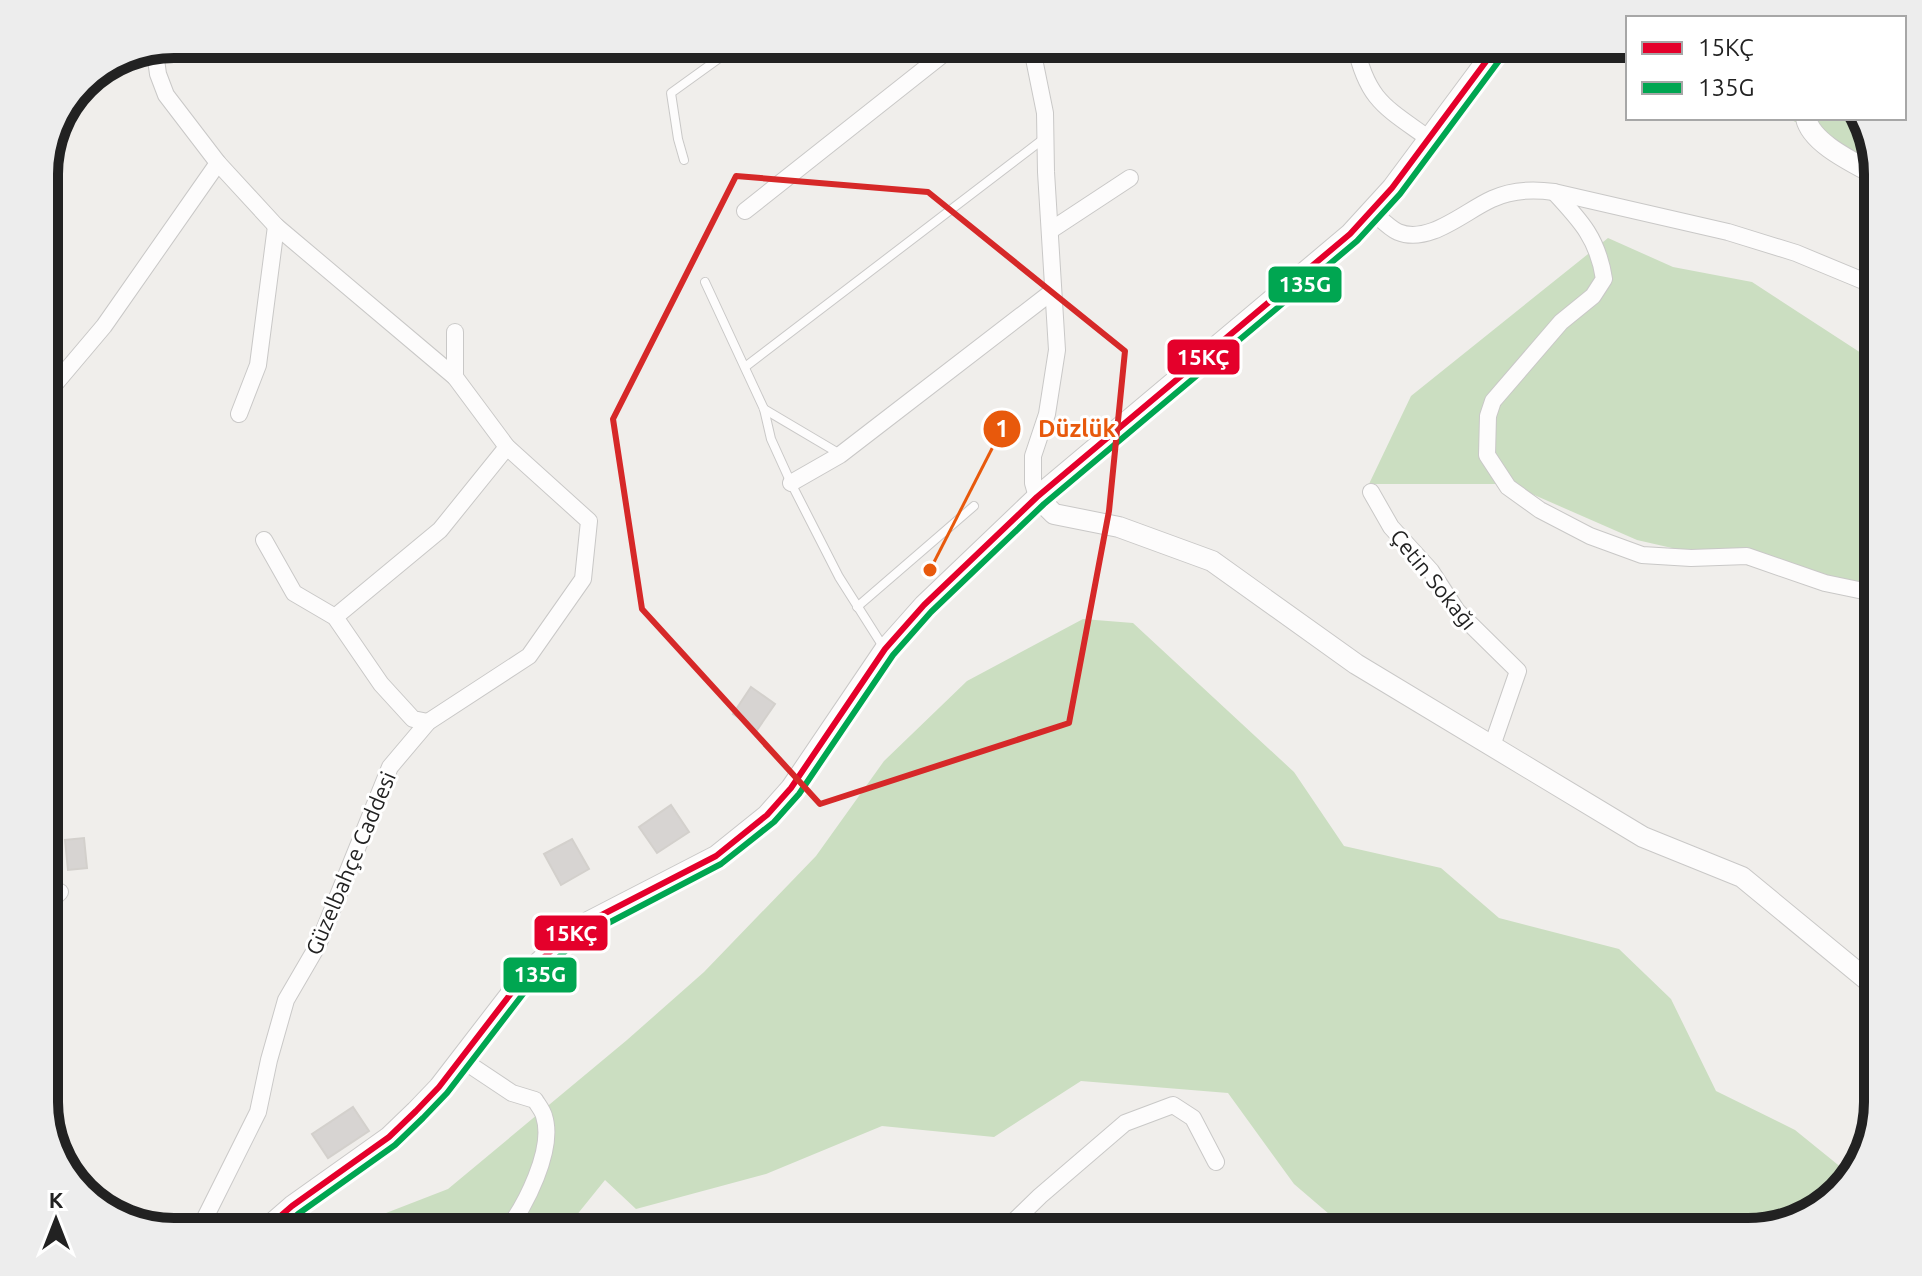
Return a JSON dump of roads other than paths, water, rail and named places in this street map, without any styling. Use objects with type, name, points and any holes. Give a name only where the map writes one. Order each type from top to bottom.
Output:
[{"type":"street","points":[[745,211],[938,58]]},
{"type":"street","points":[[1034,58],[1047,137],[1046,172],[1057,350],[1047,414],[1033,456],[1033,483],[1037,497],[1054,514],[1119,527],[1212,561],[1356,664],[1643,837],[1742,877],[1864,977]]},
{"type":"street","points":[[1358,58],[1360,71],[1379,102],[1428,138]]},
{"type":"street","points":[[278,1218],[389,1137],[424,1103],[544,954],[590,921],[716,856],[767,815],[791,788],[885,649],[924,605],[1037,497],[1325,257],[1373,212],[1488,58]]},
{"type":"street","points":[[156,60],[166,95],[218,163],[276,226],[455,377],[507,447],[440,530],[335,617]]},
{"type":"street","points":[[1806,120],[1806,124],[1829,148],[1864,168]]},
{"type":"street","points":[[58,380],[104,326],[218,163]]},
{"type":"street","points":[[1051,230],[1130,178]]},
{"type":"street","points":[[1373,212],[1397,231],[1410,234],[1426,232],[1508,193],[1527,190],[1554,192],[1728,232],[1796,253],[1864,281]]},
{"type":"street","points":[[1554,192],[1584,225],[1596,245],[1604,279],[1593,296],[1561,322],[1493,401],[1488,416],[1487,455],[1508,487],[1540,510],[1590,536],[1642,555],[1691,558],[1747,556],[1825,583],[1864,591]]},
{"type":"street","points":[[239,414],[258,365],[276,226]]},
{"type":"street","points":[[791,483],[840,455],[1053,291]]},
{"type":"street","points":[[455,332],[455,377]]},
{"type":"street","name":"Güzelbahçe Caddesi","points":[[205,1218],[258,1112],[286,1000],[318,945],[390,767],[428,722],[529,656],[583,579],[589,521],[507,447]]},
{"type":"street","name":"Çetin Sokağı","points":[[1371,492],[1391,527],[1431,571],[1457,611],[1518,671],[1492,746]]},
{"type":"street","points":[[264,540],[294,593],[335,617],[381,684],[413,719],[428,722]]},
{"type":"street","points":[[461,1059],[512,1093],[535,1100],[545,1118],[544,1153],[516,1218]]},
{"type":"street","points":[[1019,1218],[1125,1123],[1173,1105],[1193,1118],[1216,1162]]},
{"type":"lane","points":[[684,160],[671,93],[720,58]]},
{"type":"lane","points":[[745,367],[1047,137]]},
{"type":"lane","points":[[705,282],[764,409],[771,439],[791,483],[857,607],[885,649]]},
{"type":"lane","points":[[764,409],[840,455]]},
{"type":"lane","points":[[857,607],[974,506]]},
{"type":"place","name":"Düzlük","points":[[930,570]]}]
